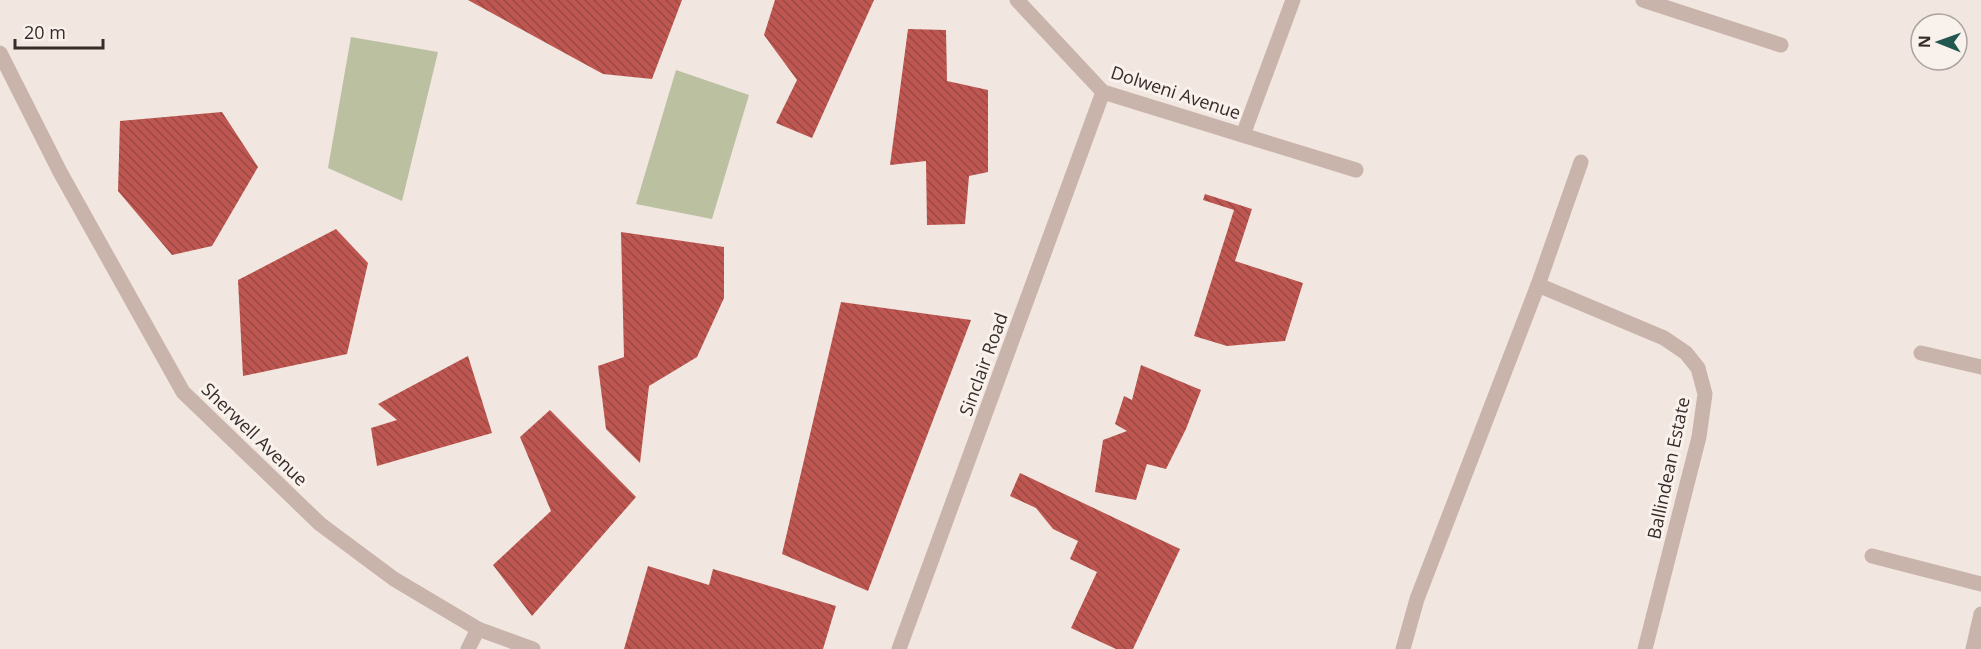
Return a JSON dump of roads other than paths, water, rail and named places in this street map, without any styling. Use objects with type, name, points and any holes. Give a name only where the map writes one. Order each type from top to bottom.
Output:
[{"type":"street","name":"Dolweni Avenue","points":[[1017,0],[1103,92],[1356,170]]},
{"type":"street","points":[[1243,135],[1293,0]]},
{"type":"street","points":[[1643,0],[1780,45]]},
{"type":"street","name":"Sherwell Avenue","points":[[0,53],[60,172],[183,392],[321,524],[394,579],[478,629],[533,649]]},
{"type":"street","name":"Sinclair Road","points":[[898,649],[1103,92]]},
{"type":"street","points":[[1403,649],[1417,599],[1538,285],[1581,162]]},
{"type":"street","name":"Ballindean Estate","points":[[1538,285],[1664,338],[1686,353],[1698,368],[1705,394],[1699,437],[1645,649]]},
{"type":"street","points":[[1922,353],[1981,367]]},
{"type":"street","points":[[1872,556],[1981,584]]},
{"type":"street","points":[[1973,649],[1981,614]]},
{"type":"street","points":[[468,649],[478,629]]}]
